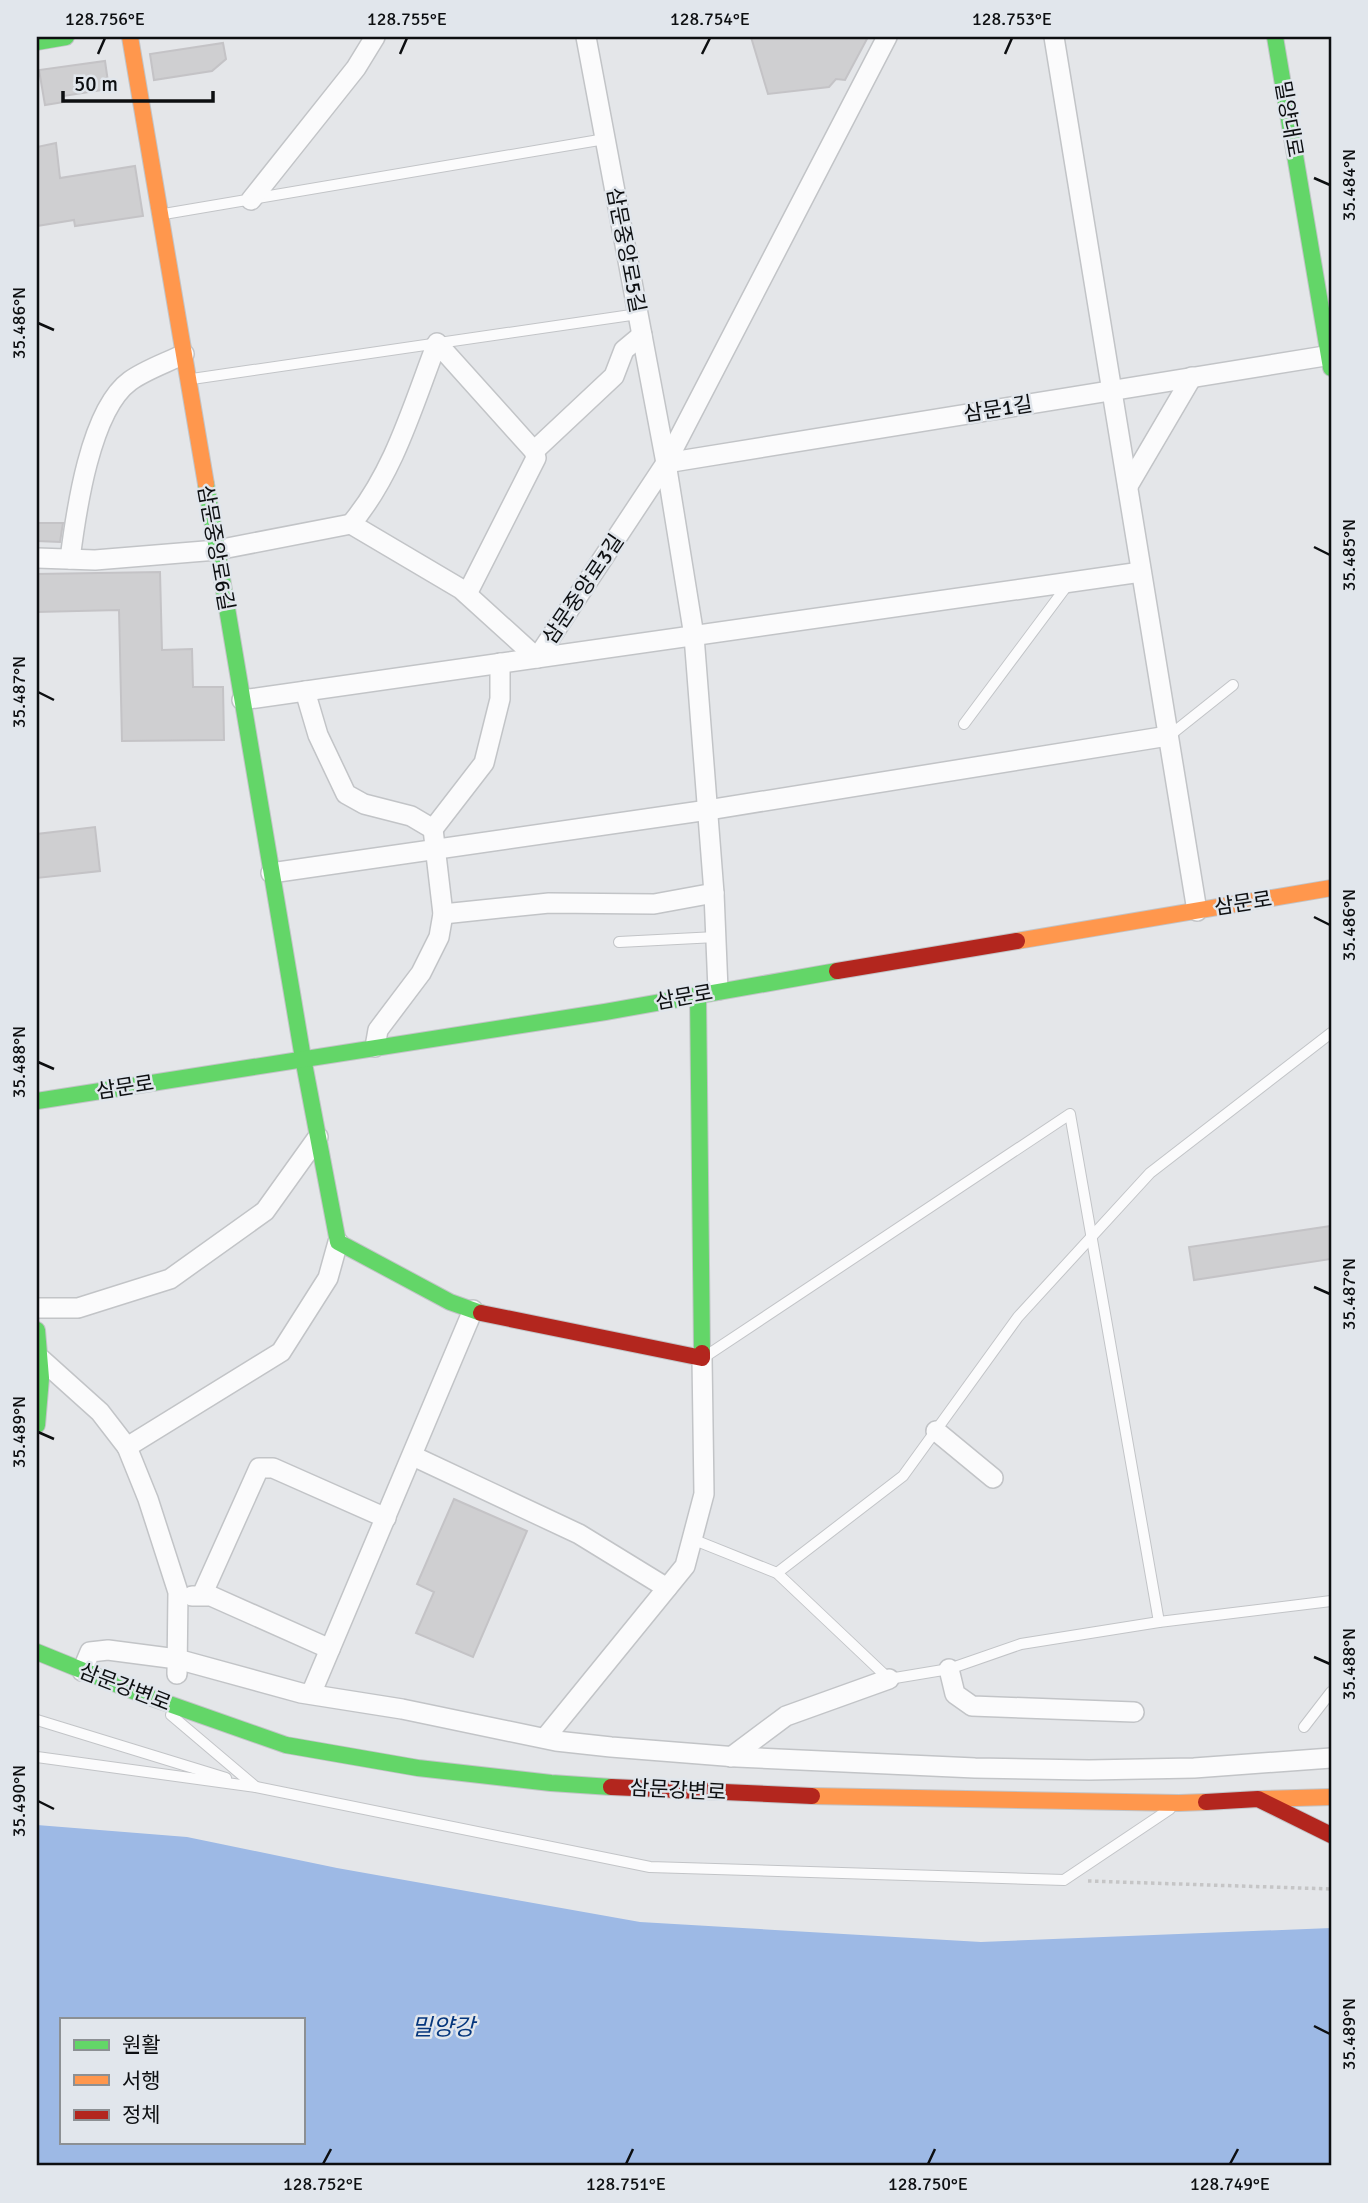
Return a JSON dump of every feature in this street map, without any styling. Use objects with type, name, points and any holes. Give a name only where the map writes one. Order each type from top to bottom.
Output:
[{"type":"street","points":[[37,42],[66,37]]},
{"type":"street","name":"삼문중앙로6길","points":[[130,37],[271,873],[338,1242]]},
{"type":"street","points":[[251,200],[356,68],[375,37]]},
{"type":"street","name":"삼문중앙로5길","points":[[586,37],[666,463],[694,636],[716,937],[708,992]]},
{"type":"street","name":"삼문중앙로3길","points":[[351,524],[467,594],[537,658],[666,463],[887,37]]},
{"type":"street","points":[[1054,37],[1197,911]]},
{"type":"street","name":"밀양대로","points":[[1275,37],[1331,359]]},
{"type":"street","points":[[534,451],[614,376],[624,350],[642,335]]},
{"type":"street","points":[[37,558],[96,560],[217,550],[351,524],[366,506],[389,465],[437,344],[534,451],[536,458],[467,594]]},
{"type":"street","points":[[70,559],[75,515],[88,458],[111,401],[129,381],[184,354]]},
{"type":"street","name":"삼문1길","points":[[666,463],[1192,377],[1331,359]]},
{"type":"street","points":[[1128,486],[1192,377]]},
{"type":"street","points":[[242,700],[1141,572]]},
{"type":"street","points":[[434,839],[484,763],[500,699],[500,663]]},
{"type":"street","points":[[305,691],[317,735],[346,794],[364,804],[411,817],[434,839],[443,914],[439,937],[421,973],[404,992],[378,1030],[375,1047]]},
{"type":"street","points":[[271,873],[434,839],[708,810],[1168,736]]},
{"type":"street","name":"삼문로","points":[[37,1101],[605,1012],[708,992],[1331,888]]},
{"type":"street","points":[[443,914],[549,903],[653,904],[714,893]]},
{"type":"street","points":[[545,1738],[685,1566],[704,1494],[702,1358],[708,992]]},
{"type":"street","points":[[37,1308],[78,1308],[170,1279],[265,1211],[318,1137]]},
{"type":"street","points":[[127,1447],[281,1352],[328,1278],[338,1242],[450,1302],[473,1310],[702,1358]]},
{"type":"street","points":[[311,1694],[473,1310]]},
{"type":"street","points":[[37,1330],[37,1425]]},
{"type":"street","points":[[39,1359],[100,1412],[127,1447],[148,1499],[178,1592],[177,1667]]},
{"type":"street","points":[[936,1431],[993,1478]]},
{"type":"street","points":[[413,1456],[579,1534],[667,1588]]},
{"type":"street","points":[[202,1595],[259,1468],[273,1468],[386,1518]]},
{"type":"street","points":[[177,1598],[211,1596],[330,1649]]},
{"type":"street","points":[[82,1671],[90,1652],[108,1650],[311,1694],[545,1738],[611,1747],[731,1757],[975,1768],[1089,1770],[1194,1768],[1331,1758]]},
{"type":"street","name":"삼문강변로","points":[[37,1652],[149,1697],[286,1745],[418,1768],[551,1783],[701,1792],[1179,1803],[1258,1799],[1331,1835]]},
{"type":"street","points":[[949,1669],[955,1695],[972,1706],[1133,1712]]},
{"type":"street","points":[[731,1757],[786,1716],[889,1679]]},
{"type":"street","points":[[1258,1799],[1331,1797]]},
{"type":"lane","points":[[160,215],[605,139]]},
{"type":"lane","points":[[188,380],[638,314]]},
{"type":"lane","points":[[964,724],[1069,582]]},
{"type":"lane","points":[[1168,736],[1233,685]]},
{"type":"lane","points":[[619,942],[716,937]]},
{"type":"lane","points":[[777,1573],[903,1476],[1018,1317],[1150,1172],[1331,1033]]},
{"type":"lane","points":[[702,1358],[1070,1114],[1159,1622]]},
{"type":"lane","points":[[692,1539],[777,1573],[889,1679],[949,1669],[1021,1644],[1159,1622],[1331,1601]]},
{"type":"lane","points":[[1304,1727],[1331,1692]]},
{"type":"lane","points":[[149,1697],[256,1787]]},
{"type":"lane","points":[[37,1720],[256,1787]]},
{"type":"lane","points":[[37,1757],[256,1787],[650,1867],[1064,1880],[1179,1803]]},
{"type":"path","points":[[1064,1880],[1331,1889]]},
{"type":"water","name":"밀양강","points":[[37,1825],[187,1837],[337,1868],[640,1922],[981,1942],[1331,1928],[1331,2166],[37,2166]]},
{"type":"building","points":[[751,37],[868,37],[845,80],[836,79],[829,87],[768,94]]},
{"type":"building","points":[[223,43],[226,59],[212,71],[154,80],[150,54]]},
{"type":"building","points":[[105,61],[109,89],[63,96],[64,102],[45,105],[39,70]]},
{"type":"building","points":[[56,143],[60,178],[135,166],[143,216],[75,226],[74,220],[37,226],[37,147]]},
{"type":"building","points":[[37,523],[63,523],[60,542],[37,541]]},
{"type":"building","points":[[160,572],[162,650],[192,649],[193,687],[223,687],[224,740],[122,741],[119,610],[37,612],[37,574]]},
{"type":"building","points":[[95,827],[100,871],[37,878],[37,834]]},
{"type":"building","points":[[1331,1226],[1331,1259],[1194,1280],[1189,1247]]},
{"type":"building","points":[[454,1499],[527,1531],[473,1657],[416,1633],[434,1592],[417,1584]]},
{"type":"traffic: fast","points":[[37,42],[66,37]]},
{"type":"traffic: fast","points":[[1275,37],[1331,368]]},
{"type":"traffic: fast","points":[[206,484],[303,1058],[338,1242],[450,1302],[481,1313]]},
{"type":"traffic: fast","points":[[37,1101],[605,1012],[837,971]]},
{"type":"traffic: fast","points":[[698,994],[702,1353]]},
{"type":"traffic: fast","points":[[37,1330],[41,1378],[37,1425]]},
{"type":"traffic: fast","points":[[37,1652],[138,1693],[286,1745],[418,1768],[611,1787]]},
{"type":"traffic: slow","points":[[130,37],[206,484]]},
{"type":"traffic: slow","points":[[1017,941],[1331,888]]},
{"type":"traffic: slow","points":[[812,1796],[1206,1802]]},
{"type":"traffic: slow","points":[[1261,1799],[1331,1797]]},
{"type":"traffic: jam","points":[[837,971],[1017,941]]},
{"type":"traffic: jam","points":[[481,1313],[702,1358],[702,1353]]},
{"type":"traffic: jam","points":[[611,1787],[812,1796]]},
{"type":"traffic: jam","points":[[1206,1802],[1258,1799],[1331,1835]]}]
